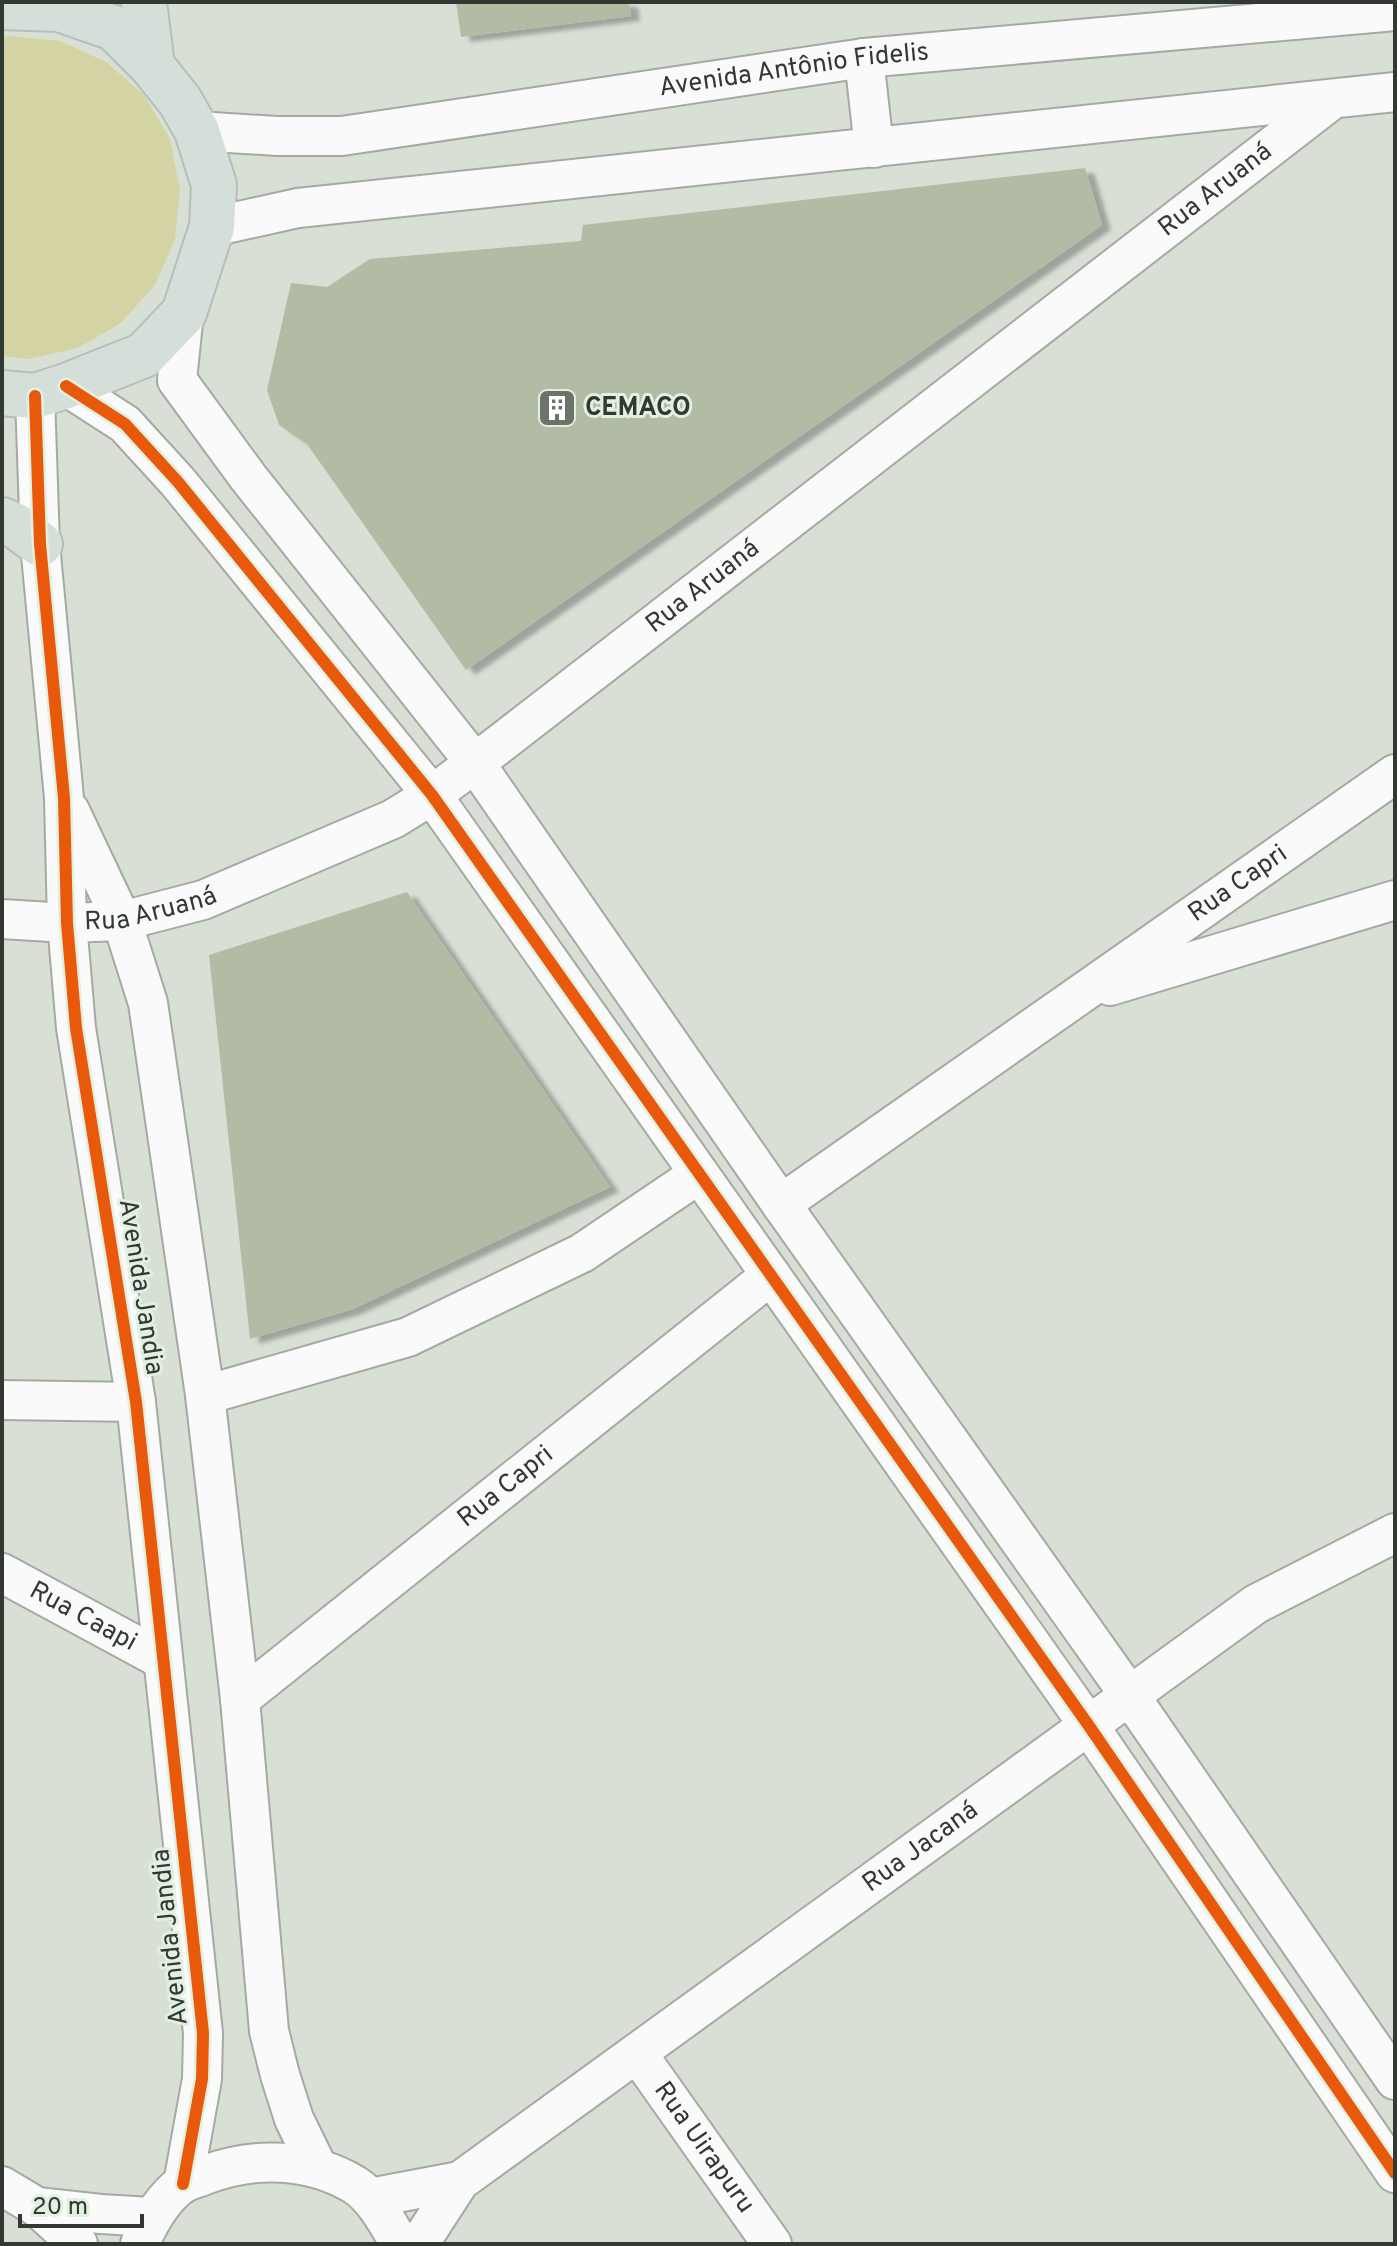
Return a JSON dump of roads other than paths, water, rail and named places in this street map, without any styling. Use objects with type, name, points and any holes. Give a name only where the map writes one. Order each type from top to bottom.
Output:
[{"type":"main road","points":[[144,2],[152,66]]},
{"type":"main road","points":[[3,5],[59,9],[114,28],[152,66],[180,101],[197,131],[214,185],[212,227],[184,313],[144,355],[23,394]]},
{"type":"main road","points":[[2,520],[16,526],[40,544]]},
{"type":"street","name":"Avenida Antônio Fidelis","points":[[197,131],[342,136],[864,58],[1395,11]]},
{"type":"street","points":[[864,58],[874,148]]},
{"type":"street","points":[[212,227],[298,208],[1395,92]]},
{"type":"street","name":"Rua Aruaná","points":[[2,919],[67,923],[122,921],[203,900],[393,819],[432,795],[1333,99]]},
{"type":"street","points":[[184,313],[177,380],[248,477],[475,763],[781,1204],[1130,1696],[1395,2080]]},
{"type":"street","points":[[23,394],[125,424],[207,518],[432,795],[1089,1726],[1395,2173]]},
{"type":"street","name":"Avenida Jandia","points":[[23,394],[64,798],[67,923],[76,1028],[136,1402],[203,2033],[202,2079],[183,2184]]},
{"type":"street","points":[[207,518],[199,493],[202,472],[216,464],[248,477]]},
{"type":"street","name":"Rua Capri","points":[[781,1204],[1395,774]]},
{"type":"street","name":"Avenida Jandia","points":[[64,798],[122,921],[148,1003],[205,1395],[240,1699],[269,2031],[294,2119],[318,2168]]},
{"type":"street","name":"Rua Capri","points":[[1080,995],[1395,900]]},
{"type":"street","points":[[205,1395],[408,1337],[582,1253],[699,1174]]},
{"type":"street","name":"Rua Capri","points":[[240,1699],[771,1275]]},
{"type":"street","points":[[2,1400],[136,1402]]},
{"type":"street","name":"Rua Jacaná","points":[[419,2244],[460,2181],[1256,1604],[1395,1533]]},
{"type":"street","name":"Rua Caapi","points":[[2,1573],[163,1660]]},
{"type":"street","name":"Rua Uirapuru","points":[[637,2053],[772,2244]]},
{"type":"street","points":[[37,2207],[101,2214],[145,2230],[183,2184],[226,2167],[277,2161],[318,2168],[356,2186],[370,2198],[400,2244]]},
{"type":"street","name":"Rua Jacaná","points":[[370,2198],[460,2181]]},
{"type":"street","points":[[2,2186],[37,2207],[78,2244]]},
{"type":"place","name":"CEMACO","points":[[557,408]]}]
